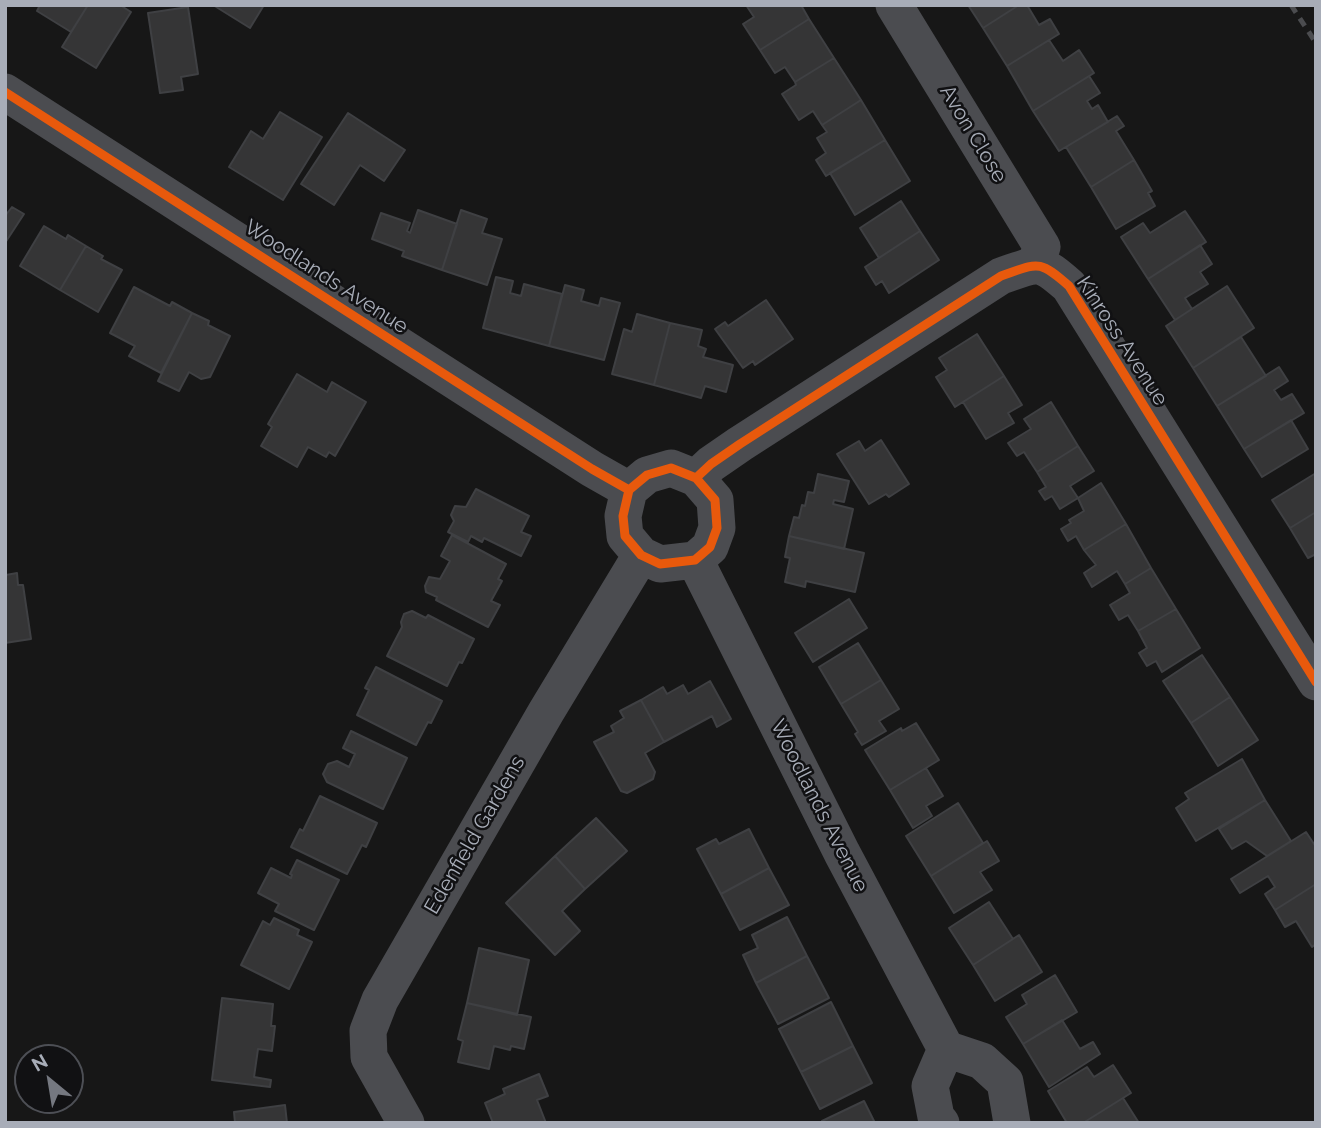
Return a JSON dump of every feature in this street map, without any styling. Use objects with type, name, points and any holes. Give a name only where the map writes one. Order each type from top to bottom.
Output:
[{"type":"street","name":"Avon Close","points":[[894,5],[1042,247],[1035,264]]},
{"type":"street","name":"Woodlands Avenue","points":[[5,92],[592,469],[629,490]]},
{"type":"street","points":[[696,478],[740,444],[1001,276],[1035,264]]},
{"type":"street","name":"Kinross Avenue","points":[[1035,264],[1048,267],[1069,286],[1316,682]]},
{"type":"street","points":[[671,468],[696,478],[715,500],[717,528],[710,547],[695,560],[660,564],[640,555],[625,536],[623,516],[629,490],[647,475],[671,468]]},
{"type":"street","name":"Edenfield Gardens","points":[[406,1123],[369,1057],[368,1031],[380,1000],[640,555]]},
{"type":"street","name":"Woodlands Avenue","points":[[695,560],[842,853],[946,1049]]},
{"type":"street","points":[[941,1123],[936,1117],[930,1086],[946,1049],[982,1061],[1005,1082],[1012,1123]]},
{"type":"building","points":[[40,5],[88,5],[71,32],[37,11]]},
{"type":"building","points":[[88,5],[120,5],[131,12],[96,68],[62,47]]},
{"type":"building","points":[[213,5],[264,5],[250,28]]},
{"type":"building","points":[[746,5],[801,5],[809,19],[760,50],[743,24],[754,17]]},
{"type":"building","points":[[968,5],[1019,5],[983,28]]},
{"type":"building","points":[[1019,5],[1027,5],[1039,25],[1050,19],[1059,34],[1007,66],[983,28]]},
{"type":"building","points":[[188,7],[198,74],[181,77],[183,90],[160,93],[148,13]]},
{"type":"building","points":[[809,19],[834,58],[795,82],[785,67],[775,73],[760,50]]},
{"type":"building","points":[[1049,40],[1063,61],[1079,50],[1094,73],[1033,111],[1007,66]]},
{"type":"building","points":[[834,58],[861,100],[822,125],[813,111],[799,120],[782,94],[796,85],[795,82]]},
{"type":"building","points":[[1089,76],[1100,93],[1087,101],[1092,109],[1098,105],[1108,122],[1059,151],[1033,111]]},
{"type":"building","points":[[861,100],[885,140],[826,176],[816,160],[826,153],[817,138],[827,132],[822,125]]},
{"type":"building","points":[[280,112],[322,137],[283,200],[229,167],[251,131],[263,139]]},
{"type":"building","points":[[348,113],[405,150],[384,181],[360,165],[334,205],[301,184]]},
{"type":"building","points":[[1117,116],[1124,126],[1116,131],[1134,160],[1091,187],[1066,147]]},
{"type":"building","points":[[885,140],[910,181],[855,215],[830,173]]},
{"type":"building","points":[[1134,160],[1152,191],[1148,193],[1155,206],[1116,229],[1091,187]]},
{"type":"building","points":[[901,201],[920,231],[879,258],[860,228]]},
{"type":"building","points":[[12,207],[24,214],[5,243],[5,216]]},
{"type":"building","points":[[418,210],[457,224],[442,270],[402,256],[404,251],[372,239],[381,213],[410,223],[407,231],[410,233]]},
{"type":"building","points":[[461,210],[487,219],[482,233],[502,239],[487,285],[442,270]]},
{"type":"building","points":[[1185,211],[1206,242],[1148,279],[1121,237],[1143,223],[1150,233]]},
{"type":"building","points":[[44,226],[66,239],[68,235],[86,246],[60,290],[20,266]]},
{"type":"building","points":[[920,231],[939,260],[889,293],[882,281],[876,285],[865,267]]},
{"type":"building","points":[[1200,245],[1212,264],[1200,272],[1208,284],[1185,298],[1192,309],[1175,320],[1148,279]]},
{"type":"building","points":[[86,246],[103,256],[101,259],[122,270],[98,312],[60,290]]},
{"type":"building","points":[[496,277],[513,281],[510,293],[521,296],[524,284],[562,294],[549,346],[483,328]]},
{"type":"building","points":[[565,285],[584,290],[581,301],[599,306],[601,298],[620,303],[604,360],[549,346]]},
{"type":"building","points":[[1227,286],[1254,328],[1193,368],[1166,326]]},
{"type":"building","points":[[134,287],[170,306],[172,302],[192,313],[161,373],[129,356],[135,346],[110,333]]},
{"type":"building","points":[[766,300],[793,339],[755,365],[753,361],[743,368],[715,329],[725,322],[728,326]]},
{"type":"building","points":[[192,313],[230,336],[210,377],[201,379],[189,372],[179,391],[158,381]]},
{"type":"building","points":[[637,314],[670,323],[654,385],[612,374],[624,329],[632,332]]},
{"type":"building","points":[[670,323],[702,330],[698,346],[706,349],[703,357],[733,365],[726,392],[705,386],[701,398],[654,385]]},
{"type":"building","points":[[977,334],[1004,376],[955,407],[936,377],[947,370],[939,358]]},
{"type":"building","points":[[1241,337],[1266,376],[1217,406],[1193,368]]},
{"type":"building","points":[[1279,367],[1288,381],[1274,390],[1281,400],[1292,394],[1304,413],[1244,449],[1217,406]]},
{"type":"building","points":[[297,374],[327,392],[332,382],[366,402],[335,456],[329,452],[326,457],[308,447],[297,467],[261,446],[272,427],[268,424]]},
{"type":"building","points":[[1004,376],[1022,405],[1008,413],[1014,423],[986,439],[963,402]]},
{"type":"building","points":[[1051,402],[1078,446],[1037,472],[1024,452],[1017,456],[1008,443],[1031,429],[1024,419]]},
{"type":"building","points":[[1291,420],[1308,449],[1262,477],[1244,449]]},
{"type":"building","points":[[881,440],[909,484],[889,497],[886,494],[869,504],[837,454],[859,441],[865,451]]},
{"type":"building","points":[[1078,446],[1094,471],[1070,486],[1078,498],[1060,509],[1052,496],[1045,500],[1039,491],[1046,487],[1037,472]]},
{"type":"building","points":[[1316,473],[1316,512],[1290,528],[1272,500]]},
{"type":"building","points":[[818,474],[849,481],[844,502],[834,500],[833,504],[853,509],[844,549],[789,536],[794,517],[799,518],[808,492],[814,493]]},
{"type":"building","points":[[1101,483],[1126,524],[1084,550],[1076,536],[1068,541],[1061,529],[1071,523],[1069,520],[1084,511],[1078,498]]},
{"type":"building","points":[[476,489],[529,516],[521,532],[531,536],[521,556],[484,538],[482,542],[471,536],[468,542],[448,532],[454,521],[451,515],[455,506],[466,507]]},
{"type":"building","points":[[1316,512],[1316,554],[1308,558],[1290,528]]},
{"type":"building","points":[[1126,524],[1151,568],[1125,584],[1117,571],[1092,587],[1084,573],[1096,565],[1084,550]]},
{"type":"building","points":[[452,535],[506,564],[498,579],[502,581],[491,601],[500,605],[488,627],[426,592],[425,586],[429,577],[440,579],[450,561],[441,556]]},
{"type":"building","points":[[789,536],[864,553],[855,592],[806,581],[805,587],[785,582],[790,558],[785,557]]},
{"type":"building","points":[[1151,568],[1176,609],[1138,631],[1128,615],[1119,620],[1110,605],[1130,593],[1125,584]]},
{"type":"building","points":[[5,569],[6,575],[17,573],[18,585],[23,585],[31,639],[5,643]]},
{"type":"building","points":[[849,599],[867,628],[813,662],[795,633]]},
{"type":"building","points":[[1176,609],[1200,648],[1162,672],[1156,661],[1147,666],[1139,653],[1147,648],[1138,631]]},
{"type":"building","points":[[412,611],[426,618],[428,615],[474,639],[447,686],[387,656],[402,627],[404,614]]},
{"type":"building","points":[[858,643],[881,680],[841,704],[819,667]]},
{"type":"building","points":[[1202,655],[1230,697],[1191,723],[1163,681]]},
{"type":"building","points":[[376,667],[442,701],[416,745],[357,715],[369,690],[365,688]]},
{"type":"building","points":[[881,680],[899,709],[879,721],[886,731],[862,745],[855,734],[858,732],[841,704]]},
{"type":"building","points":[[710,681],[731,719],[717,727],[712,716],[664,742],[641,700],[663,687],[667,694],[683,685],[688,694]]},
{"type":"building","points":[[1230,697],[1258,740],[1218,766],[1191,723]]},
{"type":"building","points":[[641,700],[664,742],[645,753],[655,772],[653,779],[627,793],[621,791],[594,742],[614,732],[611,726],[624,718],[620,711]]},
{"type":"building","points":[[916,723],[939,760],[890,790],[865,750],[901,728],[902,731]]},
{"type":"building","points":[[351,731],[407,758],[383,809],[327,782],[323,774],[328,764],[337,761],[349,767],[355,754],[343,748]]},
{"type":"building","points":[[1242,759],[1265,800],[1196,841],[1176,808],[1189,799],[1185,793]]},
{"type":"building","points":[[926,768],[943,796],[926,806],[932,816],[913,828],[890,790]]},
{"type":"building","points":[[320,796],[377,823],[366,847],[362,845],[347,874],[291,847],[300,829],[303,831]]},
{"type":"building","points":[[1265,800],[1291,841],[1267,856],[1246,841],[1232,849],[1219,829]]},
{"type":"building","points":[[958,803],[983,843],[931,876],[906,836]]},
{"type":"building","points":[[596,818],[627,851],[585,889],[555,856]]},
{"type":"building","points":[[749,829],[769,868],[721,894],[697,849],[716,839],[719,844]]},
{"type":"building","points":[[1306,832],[1316,847],[1316,884],[1275,910],[1265,894],[1275,887],[1268,876],[1240,893],[1231,879]]},
{"type":"building","points":[[987,841],[999,861],[980,872],[992,890],[954,913],[931,876]]},
{"type":"building","points":[[555,856],[585,889],[562,911],[580,931],[555,955],[506,903]]},
{"type":"building","points":[[297,860],[339,880],[314,930],[275,911],[279,904],[258,893],[271,868],[291,878],[290,874]]},
{"type":"building","points":[[769,868],[789,905],[740,930],[721,894]]},
{"type":"building","points":[[1316,884],[1316,944],[1312,947],[1296,921],[1285,927],[1275,910]]},
{"type":"building","points":[[989,902],[1013,939],[973,965],[949,928]]},
{"type":"building","points":[[787,917],[807,956],[756,983],[743,955],[758,948],[752,935]]},
{"type":"building","points":[[274,918],[299,930],[297,935],[312,942],[289,989],[241,965],[263,921],[270,925]]},
{"type":"building","points":[[1019,935],[1042,972],[995,1001],[973,965]]},
{"type":"building","points":[[479,948],[529,960],[517,1015],[467,1003]]},
{"type":"building","points":[[807,956],[829,998],[778,1024],[756,983]]},
{"type":"building","points":[[1055,975],[1077,1012],[1023,1044],[1006,1017],[1027,1004],[1022,995]]},
{"type":"building","points":[[222,998],[273,1004],[271,1026],[275,1026],[272,1051],[258,1049],[254,1077],[271,1080],[270,1087],[212,1080]]},
{"type":"building","points":[[831,1002],[853,1046],[801,1072],[779,1029]]},
{"type":"building","points":[[467,1003],[531,1017],[524,1049],[511,1046],[510,1050],[494,1046],[489,1069],[458,1062],[463,1041],[458,1039]]},
{"type":"building","points":[[1062,1020],[1080,1049],[1093,1042],[1100,1054],[1049,1087],[1023,1044]]},
{"type":"building","points":[[853,1046],[872,1083],[820,1109],[801,1072]]},
{"type":"building","points":[[1113,1065],[1131,1093],[1083,1123],[1067,1123],[1048,1091],[1087,1067],[1094,1077]]},
{"type":"building","points":[[539,1074],[548,1096],[537,1100],[546,1123],[493,1123],[485,1103],[505,1094],[503,1089]]},
{"type":"building","points":[[1123,1098],[1139,1123],[1083,1123]]},
{"type":"building","points":[[864,1101],[875,1123],[823,1123],[822,1121]]},
{"type":"building","points":[[285,1105],[287,1123],[235,1123],[234,1112]]},
{"type":"railway","points":[[1291,5],[1316,43]]},
{"type":"cycle path","points":[[5,92],[592,469],[629,490]]},
{"type":"cycle path","points":[[696,478],[740,444],[1001,276],[1038,266],[1051,271],[1069,286],[1316,682]]},
{"type":"cycle path","points":[[671,468],[696,478],[715,500],[717,528],[710,547],[695,560],[660,564],[641,555],[625,536],[623,516],[629,490],[647,475],[671,468]]}]
